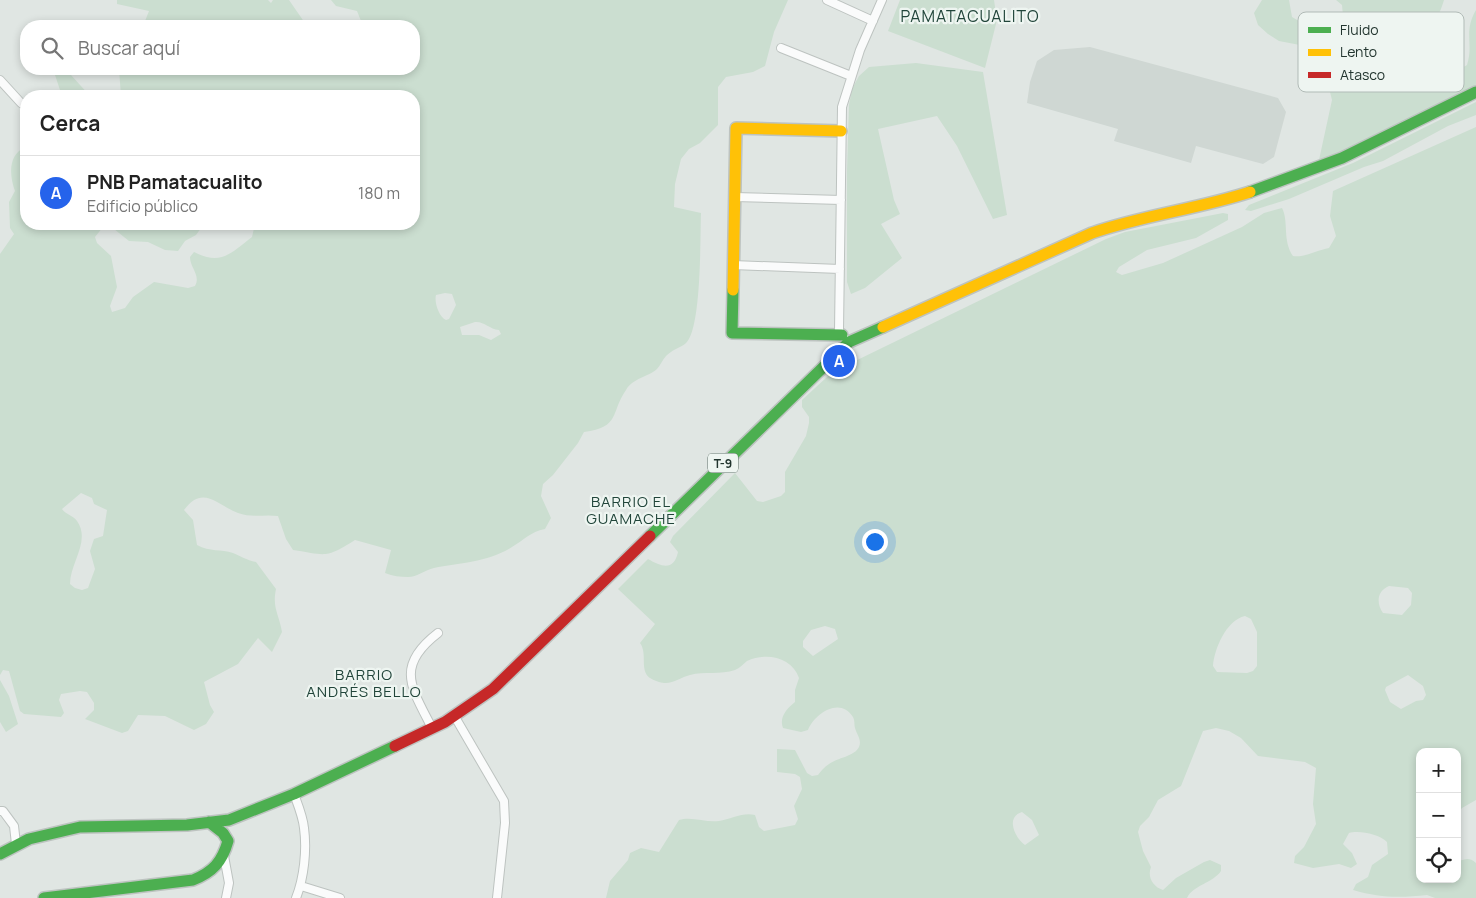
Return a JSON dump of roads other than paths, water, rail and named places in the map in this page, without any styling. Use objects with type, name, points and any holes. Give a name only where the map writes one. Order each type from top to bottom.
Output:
[{"type":"main road","name":"T-9","points":[[0,854],[29,838],[80,827],[187,825],[229,820],[294,794],[455,717],[493,689],[845,338],[1092,233],[1126,221],[1220,202],[1342,158],[1476,92]]},
{"type":"main road","points":[[842,131],[736,128],[732,333],[845,338]]},
{"type":"main road","points":[[44,898],[104,894],[193,880],[208,875],[224,856],[228,841],[223,833],[209,822]]},
{"type":"street","points":[[827,0],[873,21]]},
{"type":"street","points":[[845,338],[839,331],[842,107],[860,50],[882,0]]},
{"type":"street","points":[[781,48],[852,76]]},
{"type":"street","points":[[0,80],[20,103]]},
{"type":"street","points":[[734,197],[840,200]]},
{"type":"street","points":[[733,265],[840,269]]},
{"type":"street","points":[[432,728],[410,678],[413,662],[422,645],[438,633]]},
{"type":"street","points":[[455,717],[504,802],[505,824],[497,898]]},
{"type":"street","points":[[294,794],[304,826],[300,886],[296,898]]},
{"type":"street","points":[[0,811],[3,811],[14,826],[16,844]]},
{"type":"street","points":[[224,856],[229,883],[226,898]]},
{"type":"street","points":[[300,886],[340,898]]},
{"type":"place","name":"PNB Pamatacualito","points":[[839,361]]},
{"type":"district","name":"PAMATACUALITO","points":[[970,16]]},
{"type":"district","name":"BARRIO EL GUAMACHE","points":[[631,510]]},
{"type":"district","name":"BARRIO ANDRÉS BELLO","points":[[364,682]]}]
